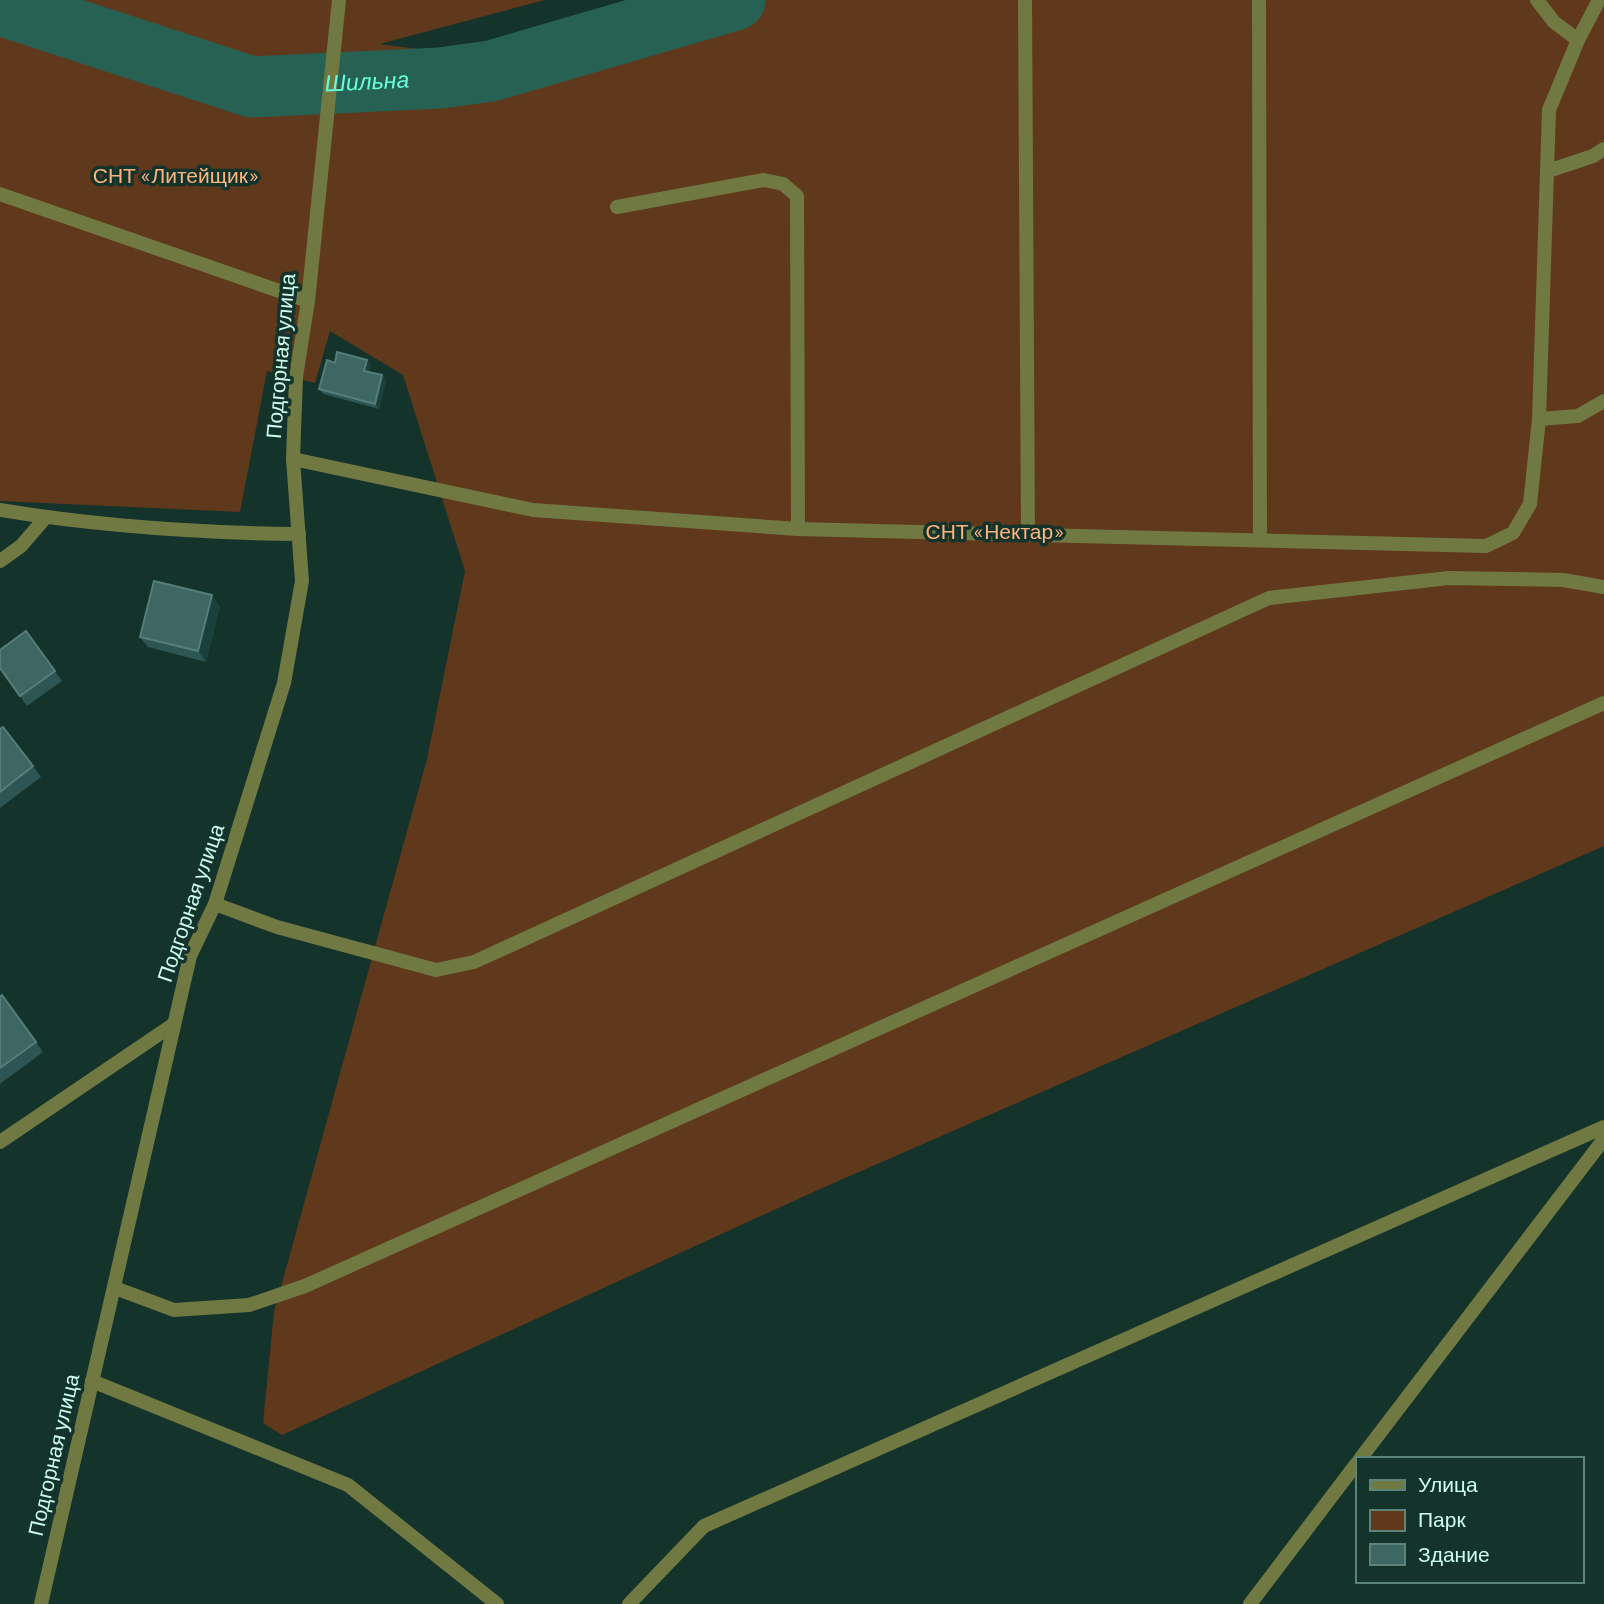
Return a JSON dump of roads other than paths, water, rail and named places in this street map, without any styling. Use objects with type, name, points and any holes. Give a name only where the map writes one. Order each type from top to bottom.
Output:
[{"type":"street","points":[[1025,0],[1028,535]]},
{"type":"street","points":[[1259,0],[1260,540]]},
{"type":"street","points":[[1537,0],[1554,22],[1578,40]]},
{"type":"street","points":[[293,459],[533,510],[798,529],[1486,546],[1513,533],[1530,504],[1539,419],[1549,110],[1578,40],[1600,0]]},
{"type":"street","name":"Подгорная улица","points":[[41,1604],[191,956],[215,904],[284,683],[302,581],[293,459],[296,377],[308,301],[338,4]]},
{"type":"street","points":[[1548,171],[1593,156],[1604,149]]},
{"type":"street","points":[[617,207],[764,180],[783,184],[797,196],[798,529]]},
{"type":"street","points":[[0,194],[308,301]]},
{"type":"street","points":[[1539,419],[1578,416],[1604,401]]},
{"type":"street","points":[[0,510],[46,517],[243,534],[299,534]]},
{"type":"street","points":[[0,561],[22,546],[46,517]]},
{"type":"street","points":[[215,904],[277,927],[436,970],[474,962],[1269,598],[1449,578],[1563,580],[1604,587]]},
{"type":"street","points":[[116,1288],[174,1310],[249,1305],[305,1286],[1604,703]]},
{"type":"street","points":[[0,1142],[174,1024]]},
{"type":"street","points":[[629,1604],[704,1526],[1604,1127]]},
{"type":"street","points":[[1362,1457],[1604,1139]]},
{"type":"street","points":[[92,1381],[348,1485],[498,1604]]},
{"type":"street","points":[[1250,1604],[1356,1465]]},
{"type":"waterway","name":"Шильна","points":[[0,5],[252,87],[440,78],[491,71],[735,0]]},
{"type":"park label","name":"СНТ «Литейщик»","points":[[176,176]]},
{"type":"park label","name":"СНТ «Нектар»","points":[[995,532]]}]
